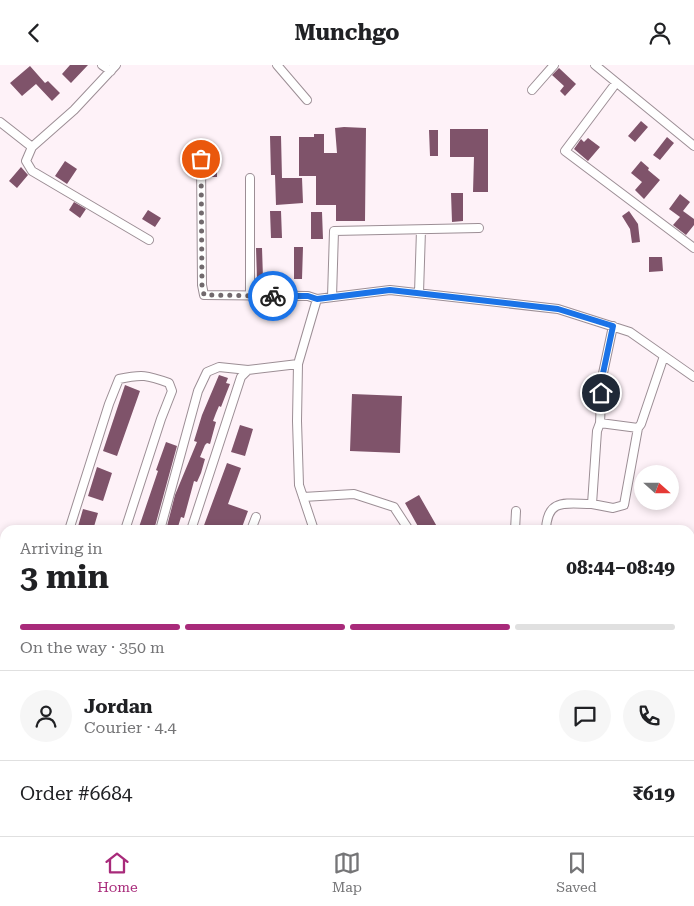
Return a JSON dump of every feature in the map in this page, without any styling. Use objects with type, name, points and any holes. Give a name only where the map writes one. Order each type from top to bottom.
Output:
[{"type":"street","points":[[102,65],[114,68],[74,110],[32,147],[26,161],[32,171],[150,240]]},
{"type":"street","points":[[277,65],[308,101]]},
{"type":"street","points":[[532,90],[554,65]]},
{"type":"street","points":[[595,65],[694,146]]},
{"type":"street","points":[[616,83],[565,151],[694,248]]},
{"type":"street","points":[[0,122],[32,147]]},
{"type":"street","points":[[201,159],[202,285],[204,295],[308,296],[317,299],[390,290],[558,309],[630,332],[694,377]]},
{"type":"street","points":[[250,178],[250,296]]},
{"type":"street","points":[[332,297],[334,231],[479,229]]},
{"type":"street","points":[[420,293],[421,230]]},
{"type":"street","points":[[312,525],[299,485],[298,364],[317,299]]},
{"type":"street","points":[[592,504],[597,431],[600,423],[602,378],[613,326]]},
{"type":"street","points":[[546,525],[546,517],[555,506],[563,503],[592,504],[613,508],[624,505],[638,428],[664,356]]},
{"type":"street","points":[[161,525],[198,391],[207,372],[219,367],[248,370],[298,364]]},
{"type":"street","points":[[193,525],[241,377],[248,370]]},
{"type":"street","points":[[71,525],[109,405],[120,379],[139,375],[168,383],[172,391],[161,419],[128,525]]},
{"type":"street","points":[[600,423],[638,428]]},
{"type":"street","points":[[303,497],[354,494],[394,507],[406,525]]},
{"type":"street","points":[[515,525],[516,511]]},
{"type":"street","points":[[253,525],[256,517]]},
{"type":"building","points":[[70,65],[88,65],[71,83],[62,74]]},
{"type":"building","points":[[30,66],[45,83],[48,81],[60,93],[52,101],[36,84],[22,96],[10,83]]},
{"type":"building","points":[[559,68],[576,84],[565,96],[560,91],[564,86],[552,75]]},
{"type":"building","points":[[641,121],[648,127],[635,142],[628,136]]},
{"type":"building","points":[[335,128],[366,128],[365,221],[336,221],[336,205],[316,205],[316,176],[299,176],[299,137],[314,137],[314,134],[324,134],[324,153],[337,153]]},
{"type":"building","points":[[450,129],[488,129],[488,192],[473,192],[474,157],[450,157]]},
{"type":"building","points":[[429,130],[438,130],[438,156],[430,156]]},
{"type":"building","points":[[270,136],[281,136],[282,178],[302,178],[303,203],[276,205],[275,175],[271,175]]},
{"type":"building","points":[[667,137],[674,143],[660,160],[653,155]]},
{"type":"building","points":[[588,138],[600,147],[588,161],[574,149],[581,139],[584,142]]},
{"type":"building","points":[[208,147],[217,147],[217,177],[208,177]]},
{"type":"building","points":[[65,161],[77,169],[67,184],[55,176]]},
{"type":"building","points":[[641,161],[660,180],[644,199],[635,190],[642,182],[631,173]]},
{"type":"building","points":[[21,167],[28,175],[17,188],[9,181]]},
{"type":"building","points":[[451,193],[463,193],[463,221],[452,222]]},
{"type":"building","points":[[680,194],[690,202],[683,211],[694,219],[694,225],[686,235],[673,225],[680,217],[669,209]]},
{"type":"building","points":[[74,202],[86,209],[80,218],[69,210]]},
{"type":"building","points":[[148,210],[161,218],[155,227],[142,219]]},
{"type":"building","points":[[270,211],[281,211],[282,238],[271,238]]},
{"type":"building","points":[[629,211],[638,224],[640,242],[632,243],[630,229],[622,216]]},
{"type":"building","points":[[311,212],[322,212],[323,239],[311,239]]},
{"type":"building","points":[[294,247],[303,247],[302,279],[294,279]]},
{"type":"building","points":[[256,248],[262,248],[263,278],[257,279]]},
{"type":"building","points":[[649,257],[662,257],[663,271],[649,272]]},
{"type":"building","points":[[219,375],[228,378],[226,383],[230,384],[213,421],[216,422],[210,444],[207,443],[205,445],[200,457],[205,459],[197,482],[194,481],[184,518],[181,517],[179,525],[167,525],[175,495],[197,442],[194,441],[202,415]]},
{"type":"building","points":[[125,385],[140,391],[117,456],[103,451]]},
{"type":"building","points":[[352,394],[402,396],[400,453],[350,451]]},
{"type":"building","points":[[240,425],[253,429],[245,456],[231,452]]},
{"type":"building","points":[[166,442],[177,446],[155,525],[140,525],[158,471],[156,470]]},
{"type":"building","points":[[227,463],[241,468],[228,504],[248,511],[243,525],[204,525]]},
{"type":"building","points":[[97,467],[112,473],[103,501],[88,496]]},
{"type":"building","points":[[419,495],[436,525],[417,525],[405,503]]},
{"type":"building","points":[[83,509],[98,513],[94,525],[78,525]]},
{"type":"way so far","points":[[201,159],[202,285],[204,295],[273,296]]},
{"type":"route","points":[[273,296],[308,296],[317,299],[390,290],[558,309],[613,326],[602,378],[601,393]]}]
